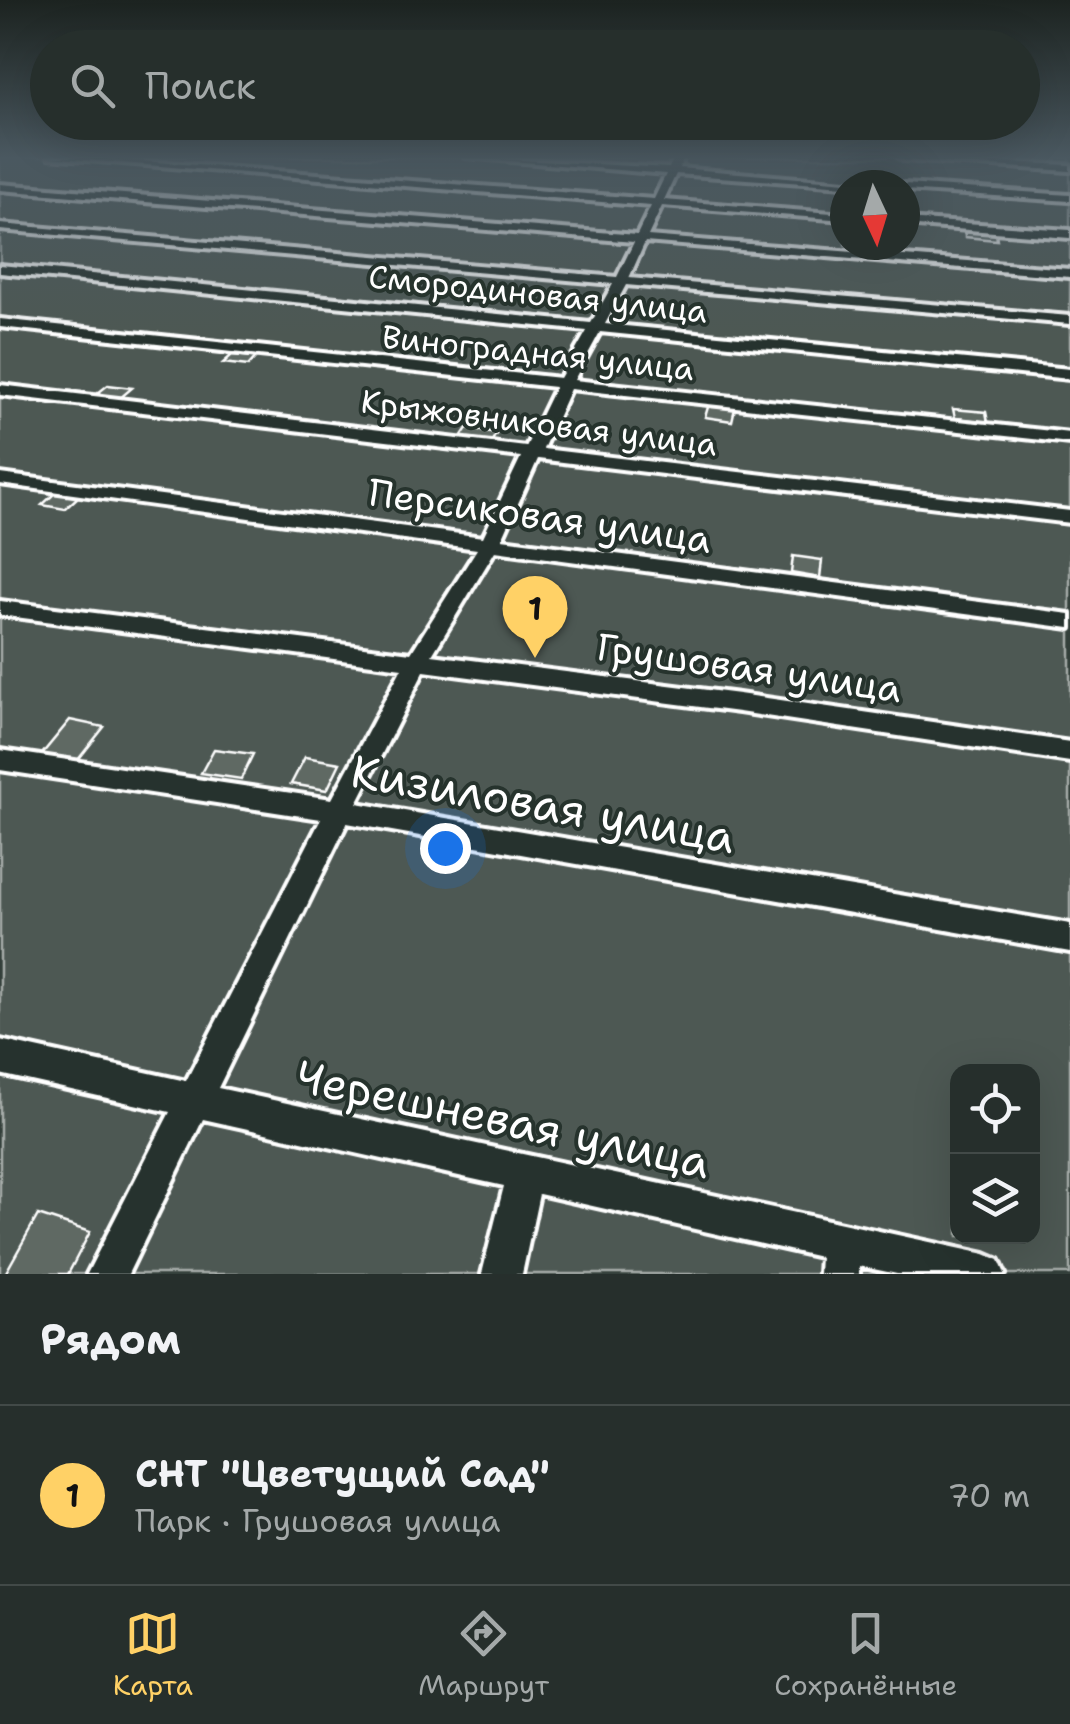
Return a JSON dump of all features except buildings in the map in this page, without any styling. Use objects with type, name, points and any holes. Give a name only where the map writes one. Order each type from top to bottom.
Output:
[{"type":"street","points":[[371,216],[1070,273]]},
{"type":"street","points":[[107,1274],[339,811],[418,660],[489,545],[565,383],[652,216]]},
{"type":"street","points":[[920,223],[1070,234]]},
{"type":"street","points":[[0,227],[1070,320]]},
{"type":"street","name":"Смородиновая улица","points":[[0,270],[1070,374]]},
{"type":"street","name":"Виноградная улица","points":[[0,322],[1070,438]]},
{"type":"street","name":"Крыжовниковая улица","points":[[0,390],[1070,517]]},
{"type":"street","name":"Персиковая улица","points":[[0,479],[1070,621]]},
{"type":"street","name":"Грушовая улица","points":[[0,608],[418,660],[1070,752]]},
{"type":"street","name":"Кизиловая улица","points":[[0,760],[339,811],[1070,938]]},
{"type":"street","name":"Черешневая улица","points":[[0,1058],[526,1172],[840,1258],[985,1274]]},
{"type":"street","points":[[502,1274],[526,1172]]},
{"type":"shaded area","points":[[0,216],[830,216],[830,260],[920,260],[920,216],[1070,216],[1070,1274],[0,1274]]},
{"type":"place","name":"СНТ \"Цветущий Сад\"","points":[[535,658]]}]
